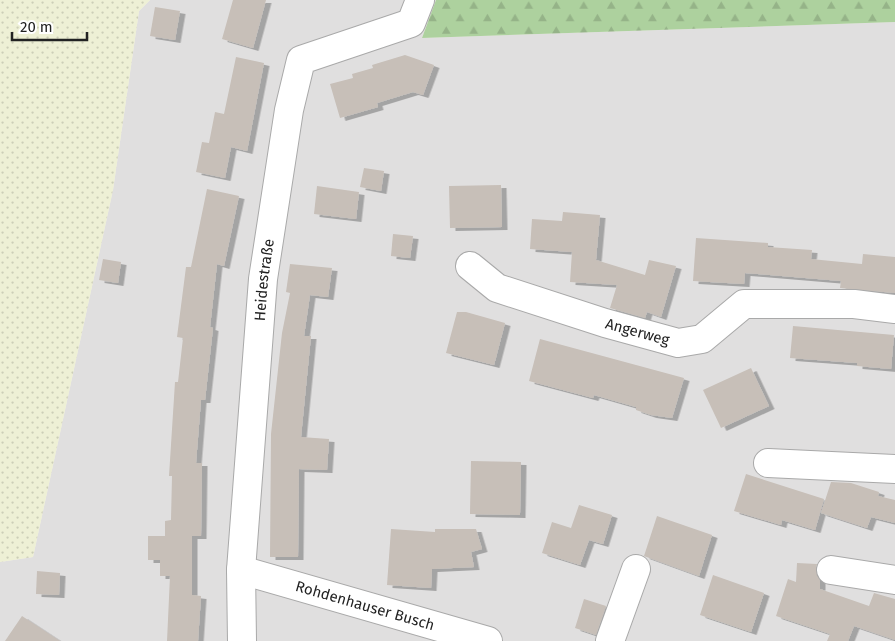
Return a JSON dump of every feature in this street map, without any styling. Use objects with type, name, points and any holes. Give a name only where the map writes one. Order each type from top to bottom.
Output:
[{"type":"street","name":"Heidestraße","points":[[242,641],[241,570],[263,279],[289,110],[301,60],[411,23],[420,0]]},
{"type":"street","name":"Angerweg","points":[[470,266],[496,288],[605,323],[678,343],[702,339],[744,304],[854,304],[895,309]]},
{"type":"street","points":[[768,464],[895,469]]},
{"type":"street","points":[[610,641],[636,569]]},
{"type":"street","name":"Rohdenhauser Busch","points":[[241,570],[488,641]]},
{"type":"street","points":[[830,570],[895,580]]},
{"type":"shaded area","points":[[150,0],[436,0],[422,38],[895,22],[895,641],[0,641],[0,562],[33,557],[113,190],[139,11]]},
{"type":"green space","points":[[0,0],[150,0],[139,11],[113,190],[33,557],[0,562]]},
{"type":"green space","points":[[436,0],[895,0],[895,22],[422,38]]},
{"type":"building","points":[[233,0],[266,0],[253,48],[222,39]]},
{"type":"building","points":[[155,7],[180,11],[175,40],[150,36]]},
{"type":"building","points":[[405,55],[434,65],[423,95],[413,92],[377,103],[378,107],[340,118],[330,84],[353,78],[352,74],[373,68],[372,65]]},
{"type":"building","points":[[236,57],[264,63],[247,151],[231,147],[225,178],[196,172],[202,142],[209,143],[215,112],[224,114]]},
{"type":"building","points":[[364,168],[384,171],[381,191],[360,187]]},
{"type":"building","points":[[501,185],[502,227],[450,228],[449,186]]},
{"type":"building","points":[[317,186],[359,192],[356,219],[314,214]]},
{"type":"building","points":[[207,189],[239,196],[224,266],[217,264],[210,327],[213,328],[205,400],[201,400],[196,463],[202,463],[201,536],[192,536],[192,595],[201,596],[198,641],[167,641],[170,576],[160,576],[160,560],[148,560],[148,536],[165,536],[165,521],[171,520],[172,476],[169,476],[175,382],[178,382],[183,338],[177,337],[186,267],[191,267]]},
{"type":"building","points":[[563,212],[600,215],[596,260],[645,275],[649,260],[676,266],[661,317],[647,312],[645,318],[610,308],[617,285],[570,282],[572,252],[530,249],[532,219],[562,221]]},
{"type":"building","points":[[393,234],[413,236],[410,258],[391,256]]},
{"type":"building","points":[[696,238],[768,243],[768,247],[812,250],[811,259],[862,264],[863,254],[895,257],[895,293],[840,288],[841,281],[745,273],[744,284],[693,281]]},
{"type":"building","points":[[103,259],[121,262],[118,283],[99,280]]},
{"type":"building","points":[[290,264],[332,268],[328,297],[310,295],[304,336],[311,336],[301,437],[329,439],[327,470],[299,469],[298,557],[270,557],[271,434],[282,333],[290,293],[286,292]]},
{"type":"building","points":[[457,312],[466,312],[505,323],[494,365],[446,353]]},
{"type":"building","points":[[793,326],[894,335],[891,369],[857,366],[857,363],[790,358]]},
{"type":"building","points":[[540,339],[684,378],[672,418],[651,415],[636,410],[636,407],[594,395],[593,398],[529,381]]},
{"type":"building","points":[[751,368],[769,406],[721,428],[703,390]]},
{"type":"building","points":[[471,461],[521,462],[520,515],[470,514]]},
{"type":"building","points":[[746,474],[824,499],[815,530],[782,520],[781,525],[734,511]]},
{"type":"building","points":[[831,482],[851,483],[879,492],[878,496],[895,500],[895,523],[871,517],[867,528],[821,513]]},
{"type":"building","points":[[579,505],[612,515],[603,544],[589,540],[580,565],[542,553],[552,522],[571,528]]},
{"type":"building","points":[[657,516],[712,535],[699,576],[644,556]]},
{"type":"building","points":[[391,529],[435,532],[435,529],[476,529],[482,549],[471,552],[474,567],[432,569],[431,588],[387,585]]},
{"type":"building","points":[[797,563],[817,564],[820,589],[869,606],[874,593],[895,599],[895,640],[854,626],[848,641],[827,641],[830,634],[776,616],[788,579],[796,582]]},
{"type":"building","points":[[37,571],[60,573],[59,595],[36,594]]},
{"type":"building","points":[[713,575],[764,593],[751,632],[700,615]]},
{"type":"building","points":[[584,599],[606,606],[596,635],[575,628]]},
{"type":"building","points":[[22,616],[60,641],[5,641]]}]
